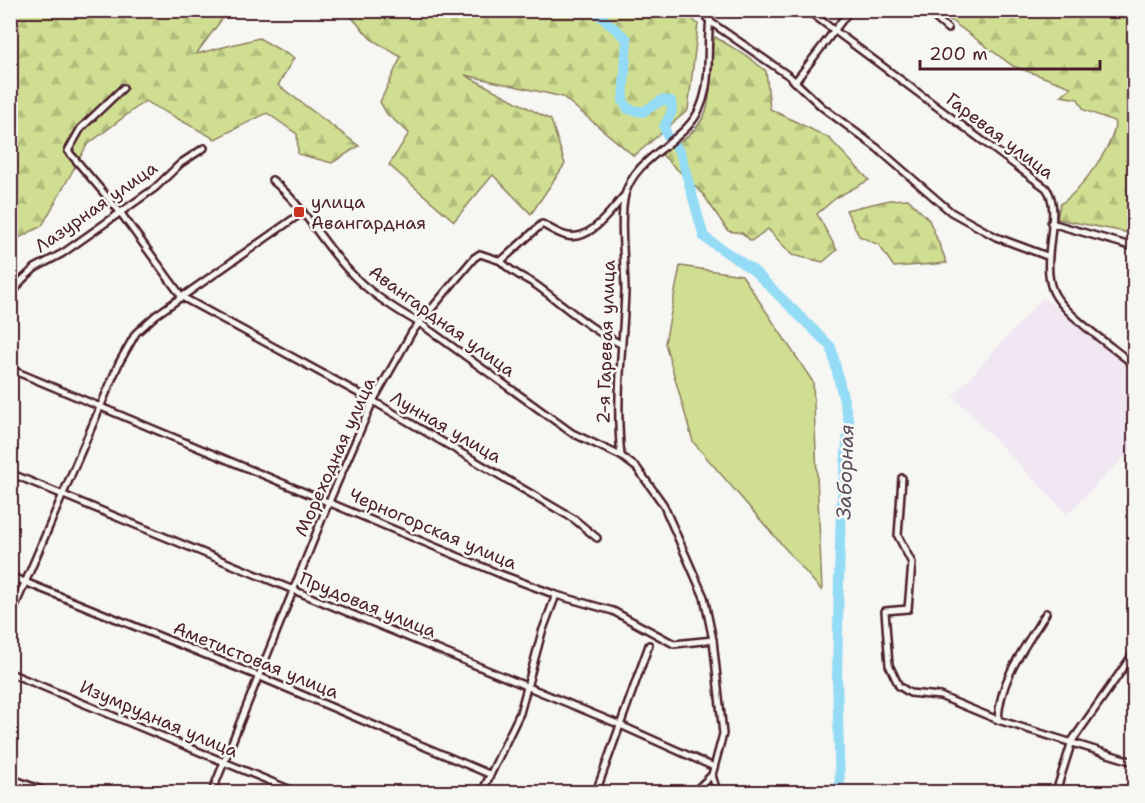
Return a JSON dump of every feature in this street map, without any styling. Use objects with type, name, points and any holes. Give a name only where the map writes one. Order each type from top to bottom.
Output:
[{"type":"street","points":[[699,10],[709,20],[795,82],[822,107],[877,148],[951,212],[996,237],[1047,256]]},
{"type":"street","points":[[621,344],[605,336],[536,285],[508,269],[501,261],[542,224],[569,237],[582,235],[597,226],[624,196],[651,157],[688,126],[699,110],[705,90],[711,10]]},
{"type":"street","name":"Гаревая улица","points":[[807,10],[1040,182],[1052,198],[1047,256],[1048,274],[1057,299],[1134,365]]},
{"type":"street","points":[[795,82],[850,10]]},
{"type":"street","points":[[926,10],[948,30]]},
{"type":"street","points":[[123,88],[81,128],[68,151],[120,212],[182,297]]},
{"type":"street","name":"Лазурная улица","points":[[11,296],[22,280],[35,268],[63,253],[204,148]]},
{"type":"street","name":"Авангардная улица","points":[[272,180],[303,212],[350,273],[400,313],[421,324],[572,434],[621,456]]},
{"type":"street","name":"2-я Гаревая улица","points":[[621,456],[617,393],[625,292],[624,196]]},
{"type":"street","points":[[10,618],[64,496],[98,407],[136,333],[182,297],[303,212]]},
{"type":"street","points":[[1051,223],[1134,247]]},
{"type":"street","name":"Мореходная улица","points":[[212,792],[328,504],[373,401],[412,332],[474,258],[480,254],[501,261]]},
{"type":"street","name":"Лунная улица","points":[[182,297],[373,401],[574,519],[597,538]]},
{"type":"street","name":"Черногорская улица","points":[[10,369],[328,504],[338,505],[500,574],[556,595],[613,611],[674,644],[713,640]]},
{"type":"street","points":[[621,456],[637,468],[663,504],[704,597],[713,640],[723,734],[712,775],[717,792]]},
{"type":"street","name":"Прудовая улица","points":[[10,473],[618,724],[714,767]]},
{"type":"street","points":[[902,478],[898,536],[912,563],[908,609],[885,611],[889,665],[899,686],[910,693],[940,696],[998,720],[1134,762]]},
{"type":"street","name":"Аметистовая улица","points":[[10,576],[258,676],[489,774]]},
{"type":"street","points":[[482,792],[520,712],[529,687],[542,632],[556,595]]},
{"type":"street","points":[[998,720],[999,704],[1008,673],[1046,613]]},
{"type":"street","points":[[596,792],[618,724],[649,645]]},
{"type":"street","points":[[1056,792],[1072,741],[1134,653]]},
{"type":"street","name":"Изумрудная улица","points":[[10,673],[296,792]]},
{"type":"street","points":[[694,792],[712,775]]},
{"type":"street","points":[[10,778],[47,792]]},
{"type":"shaded area","points":[[1043,297],[1134,373],[1134,447],[1067,514],[953,396]]},
{"type":"green space","points":[[11,11],[228,11],[196,54],[259,38],[294,58],[278,85],[359,146],[332,163],[298,154],[297,134],[267,113],[215,139],[145,101],[87,145],[42,226],[11,242]]},
{"type":"green space","points":[[346,11],[682,11],[698,24],[688,110],[634,156],[563,97],[465,75],[551,120],[565,164],[531,214],[493,175],[454,221],[389,165],[409,133],[387,114],[380,102],[401,57],[371,39]]},
{"type":"green space","points":[[938,11],[1134,11],[1134,237],[1125,232],[1057,219],[1060,204],[1076,190],[1096,166],[1111,140],[1114,121],[1084,110],[1078,99],[1061,96],[1071,87],[1013,66]]},
{"type":"green space","points":[[715,37],[747,56],[766,71],[770,109],[829,138],[869,180],[837,197],[817,214],[837,250],[823,262],[792,255],[768,229],[751,241],[742,233],[728,231],[703,194],[662,155],[697,127],[706,111],[713,64],[709,61]]},
{"type":"green space","points":[[908,199],[929,220],[947,263],[894,267],[879,245],[859,236],[846,210],[890,200]]},
{"type":"green space","points":[[680,266],[742,275],[813,382],[822,591],[693,442],[665,343]]},
{"type":"waterway","name":"Заборная","points":[[593,10],[627,39],[623,101],[628,109],[643,112],[662,100],[671,101],[672,111],[664,127],[667,135]]},
{"type":"waterway","name":"Заборная","points":[[674,144],[680,152],[704,237],[754,271],[831,347],[849,422],[841,508],[839,579],[837,677],[840,792]]},
{"type":"place","name":"улица Авангардная","points":[[299,212]]}]
